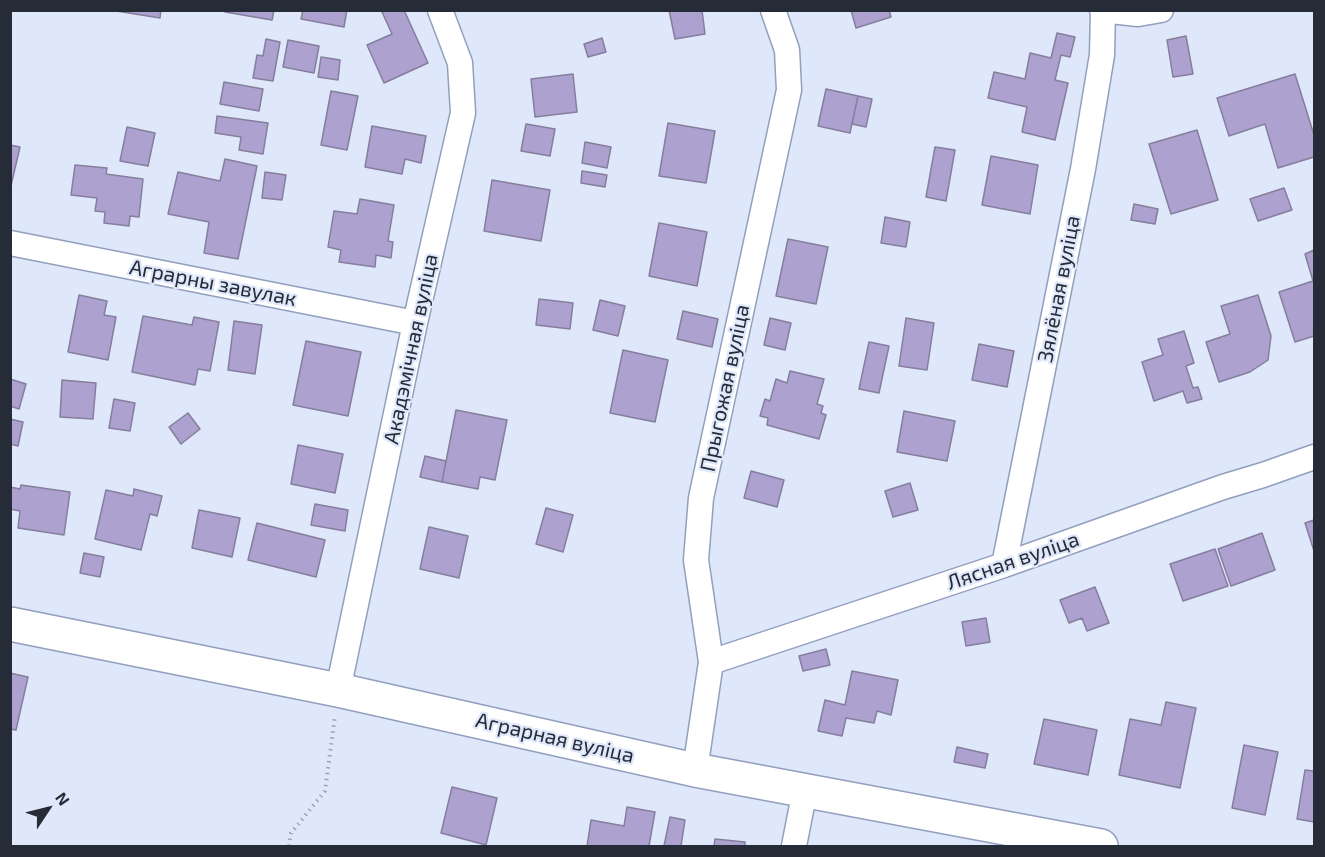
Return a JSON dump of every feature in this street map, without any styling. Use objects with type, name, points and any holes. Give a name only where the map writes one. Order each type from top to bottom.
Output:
[{"type":"street","name":"Акадэмічная вуліца","points":[[338,690],[463,113],[460,63],[440,10]]},
{"type":"street","name":"Прыгожая вуліца","points":[[695,770],[711,662],[696,560],[701,498],[789,90],[787,50],[773,10]]},
{"type":"street","name":"Зялёная вуліца","points":[[1004,565],[1083,170],[1102,55],[1102,11],[1138,14],[1161,10]]},
{"type":"street","name":"Аграрны завулак","points":[[10,243],[416,323]]},
{"type":"street","name":"Лясная вуліца","points":[[711,662],[1004,565],[1314,457]]},
{"type":"street","name":"Аграрная вуліца","points":[[10,624],[338,690],[695,770],[1101,846]]},
{"type":"street","points":[[794,846],[805,790]]},
{"type":"path","points":[[289,846],[291,833],[325,791],[338,690]]},
{"type":"building","points":[[110,10],[161,10],[160,18]]},
{"type":"building","points":[[225,10],[274,10],[272,20],[225,12]]},
{"type":"building","points":[[303,10],[347,10],[344,27],[301,19]]},
{"type":"building","points":[[404,10],[428,63],[384,83],[367,45],[392,34],[382,12]]},
{"type":"building","points":[[669,10],[702,10],[705,34],[675,39]]},
{"type":"building","points":[[851,10],[889,10],[891,17],[856,28]]},
{"type":"building","points":[[1057,33],[1075,37],[1070,57],[1061,55],[1055,80],[1068,83],[1055,140],[1022,132],[1027,107],[988,98],[994,72],[1025,79],[1030,53],[1051,58]]},
{"type":"building","points":[[1186,36],[1193,74],[1173,77],[1167,40]]},
{"type":"building","points":[[602,38],[606,52],[588,57],[584,44]]},
{"type":"building","points":[[266,39],[280,42],[273,81],[253,78],[257,55],[263,56]]},
{"type":"building","points":[[288,40],[319,46],[314,73],[283,67]]},
{"type":"building","points":[[321,57],[340,60],[338,80],[318,77]]},
{"type":"building","points":[[573,74],[577,112],[535,117],[531,79]]},
{"type":"building","points":[[1295,74],[1314,135],[1314,157],[1278,168],[1265,124],[1229,136],[1217,98]]},
{"type":"building","points":[[224,82],[263,89],[259,111],[220,104]]},
{"type":"building","points":[[826,89],[858,96],[850,133],[818,126]]},
{"type":"building","points":[[331,91],[358,96],[347,150],[321,145]]},
{"type":"building","points":[[858,96],[872,99],[866,127],[852,124]]},
{"type":"building","points":[[217,116],[268,123],[263,154],[239,150],[241,137],[215,133]]},
{"type":"building","points":[[668,123],[715,131],[706,183],[659,176]]},
{"type":"building","points":[[526,124],[555,129],[550,156],[521,151]]},
{"type":"building","points":[[372,126],[426,136],[421,163],[405,159],[402,174],[365,167]]},
{"type":"building","points":[[127,127],[155,133],[148,166],[120,161]]},
{"type":"building","points":[[1197,130],[1218,200],[1171,214],[1149,144]]},
{"type":"building","points":[[585,142],[611,147],[607,168],[582,163]]},
{"type":"building","points":[[10,145],[20,147],[10,190]]},
{"type":"building","points":[[935,147],[955,150],[946,201],[926,197]]},
{"type":"building","points":[[991,156],[1038,165],[1030,214],[982,205]]},
{"type":"building","points":[[225,159],[257,166],[238,259],[204,253],[209,222],[168,214],[178,172],[220,181]]},
{"type":"building","points":[[75,165],[107,168],[106,174],[143,179],[139,217],[130,216],[129,226],[104,223],[105,212],[95,211],[97,198],[71,195]]},
{"type":"building","points":[[582,171],[607,175],[605,187],[581,183]]},
{"type":"building","points":[[265,172],[286,175],[282,200],[262,198]]},
{"type":"building","points":[[492,180],[550,190],[541,241],[484,231]]},
{"type":"building","points":[[1284,188],[1292,210],[1258,221],[1250,199]]},
{"type":"building","points":[[360,199],[394,205],[388,241],[393,242],[391,258],[376,255],[375,267],[339,262],[341,250],[328,247],[334,211],[357,214]]},
{"type":"building","points":[[1134,204],[1158,209],[1155,224],[1131,220]]},
{"type":"building","points":[[885,217],[910,222],[906,247],[881,243]]},
{"type":"building","points":[[659,223],[707,232],[697,286],[649,276]]},
{"type":"building","points":[[788,239],[828,247],[816,304],[776,296]]},
{"type":"building","points":[[1314,250],[1314,336],[1295,342],[1279,292],[1313,281],[1305,254]]},
{"type":"building","points":[[79,295],[107,301],[104,315],[116,317],[108,360],[68,352]]},
{"type":"building","points":[[1258,295],[1271,336],[1268,360],[1250,372],[1219,382],[1206,342],[1230,334],[1221,306]]},
{"type":"building","points":[[539,299],[573,303],[570,329],[536,325]]},
{"type":"building","points":[[600,300],[625,306],[618,336],[593,330]]},
{"type":"building","points":[[683,311],[718,319],[712,347],[677,339]]},
{"type":"building","points":[[143,316],[192,325],[194,317],[219,322],[210,371],[198,369],[195,385],[132,372]]},
{"type":"building","points":[[770,318],[791,323],[785,350],[764,345]]},
{"type":"building","points":[[906,318],[934,323],[927,370],[899,366]]},
{"type":"building","points":[[234,321],[262,325],[255,374],[228,370]]},
{"type":"building","points":[[1184,331],[1194,363],[1186,366],[1193,388],[1198,387],[1202,399],[1187,403],[1183,391],[1154,401],[1142,362],[1163,355],[1158,339]]},
{"type":"building","points":[[306,341],[361,352],[348,416],[293,405]]},
{"type":"building","points":[[869,342],[889,346],[879,393],[859,389]]},
{"type":"building","points":[[979,344],[1014,351],[1007,387],[972,380]]},
{"type":"building","points":[[623,350],[668,360],[655,422],[610,413]]},
{"type":"building","points":[[790,371],[824,379],[817,404],[823,406],[821,413],[826,415],[819,439],[767,425],[768,418],[760,416],[765,399],[770,401],[776,379],[787,383]]},
{"type":"building","points":[[10,379],[26,384],[19,409],[10,406]]},
{"type":"building","points":[[62,380],[96,383],[93,419],[60,417]]},
{"type":"building","points":[[114,399],[135,403],[130,431],[109,428]]},
{"type":"building","points":[[456,410],[507,420],[495,480],[480,477],[478,489],[442,482]]},
{"type":"building","points":[[904,411],[955,421],[947,461],[897,452]]},
{"type":"building","points":[[188,413],[200,429],[181,444],[169,427]]},
{"type":"building","points":[[10,419],[23,422],[18,446],[10,444]]},
{"type":"building","points":[[298,445],[343,454],[335,493],[291,484]]},
{"type":"building","points":[[425,456],[446,461],[442,482],[420,477]]},
{"type":"building","points":[[751,471],[784,480],[777,507],[744,498]]},
{"type":"building","points":[[910,483],[918,510],[893,517],[885,491]]},
{"type":"building","points":[[21,485],[70,492],[64,535],[18,528],[20,511],[10,509],[10,487],[20,489]]},
{"type":"building","points":[[134,489],[162,496],[157,516],[150,514],[141,550],[95,539],[106,490],[133,496]]},
{"type":"building","points":[[315,504],[348,510],[345,531],[311,525]]},
{"type":"building","points":[[546,508],[573,515],[563,552],[536,544]]},
{"type":"building","points":[[199,510],[240,518],[232,557],[192,548]]},
{"type":"building","points":[[1314,520],[1314,551],[1305,523]]},
{"type":"building","points":[[257,523],[325,540],[316,577],[248,560]]},
{"type":"building","points":[[429,527],[468,536],[459,578],[420,569]]},
{"type":"building","points":[[1262,533],[1275,570],[1231,586],[1218,549]]},
{"type":"building","points":[[1215,549],[1228,586],[1183,601],[1170,564]]},
{"type":"building","points":[[84,553],[104,557],[100,577],[80,573]]},
{"type":"building","points":[[1095,587],[1109,623],[1087,631],[1082,618],[1069,623],[1060,600]]},
{"type":"building","points":[[986,618],[990,642],[966,646],[962,622]]},
{"type":"building","points":[[826,649],[830,665],[803,671],[799,656]]},
{"type":"building","points":[[852,671],[898,680],[891,715],[877,711],[874,723],[846,718],[842,736],[818,731],[825,700],[845,705]]},
{"type":"building","points":[[10,673],[28,677],[16,730],[10,729]]},
{"type":"building","points":[[1166,702],[1196,708],[1180,788],[1119,775],[1130,719],[1161,725]]},
{"type":"building","points":[[1044,719],[1097,730],[1088,775],[1034,764]]},
{"type":"building","points":[[1244,745],[1278,752],[1265,815],[1232,808]]},
{"type":"building","points":[[957,747],[988,754],[985,768],[954,762]]},
{"type":"building","points":[[1305,770],[1314,771],[1314,822],[1297,819]]},
{"type":"building","points":[[452,787],[497,798],[486,845],[441,833]]},
{"type":"building","points":[[627,807],[655,812],[649,846],[587,846],[591,820],[624,826]]},
{"type":"building","points":[[670,817],[685,820],[681,846],[664,846]]},
{"type":"building","points":[[715,839],[745,842],[745,846],[714,846]]}]
